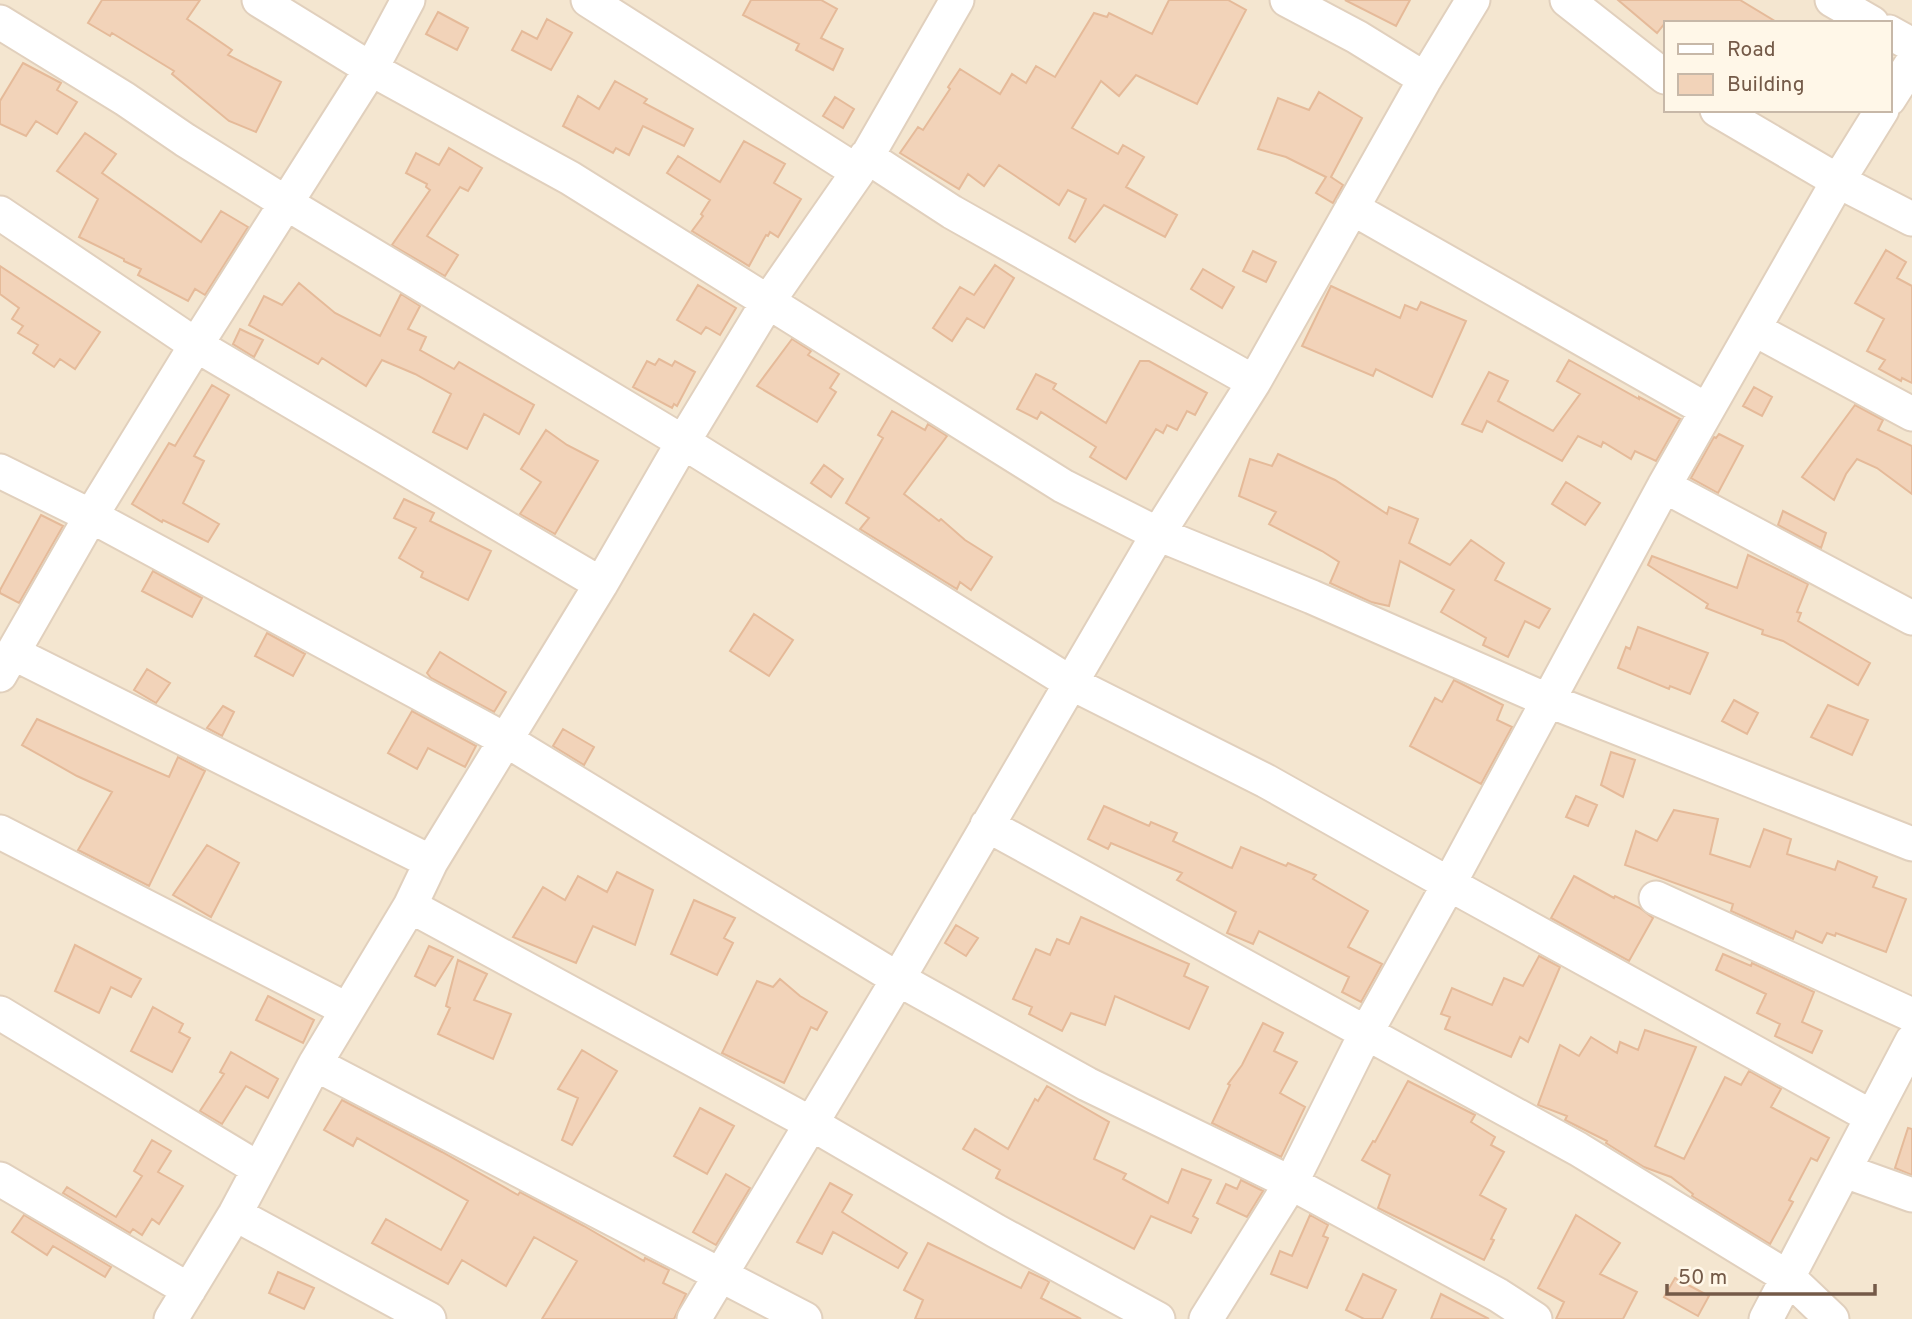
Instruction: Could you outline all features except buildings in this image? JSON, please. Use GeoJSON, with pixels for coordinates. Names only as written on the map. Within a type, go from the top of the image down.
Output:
{"type":"FeatureCollection","features":[{"type":"Feature","properties":{"kind":"street"},"geometry":{"type":"LineString","coordinates":[[259,0],[371,69],[570,178],[1063,486],[1158,534],[1312,597],[1547,700],[1912,844]]}},
{"type":"Feature","properties":{"kind":"street"},"geometry":{"type":"LineString","coordinates":[[408,0],[371,69],[195,345],[91,516],[7,664],[431,862]]}},
{"type":"Feature","properties":{"kind":"street"},"geometry":{"type":"LineString","coordinates":[[588,0],[862,164],[1254,383]]}},
{"type":"Feature","properties":{"kind":"street"},"geometry":{"type":"LineString","coordinates":[[1287,0],[1357,37],[1425,79]]}},
{"type":"Feature","properties":{"kind":"street"},"geometry":{"type":"LineString","coordinates":[[694,1319],[898,979],[1158,534],[1254,383],[1425,79],[1473,0]]}},
{"type":"Feature","properties":{"kind":"street"},"geometry":{"type":"LineString","coordinates":[[1567,0],[1664,76]]}},
{"type":"Feature","properties":{"kind":"street"},"geometry":{"type":"LineString","coordinates":[[1832,0],[1869,21]]}},
{"type":"Feature","properties":{"kind":"street"},"geometry":{"type":"LineString","coordinates":[[171,1319],[235,1214],[315,1064],[410,906],[431,862],[601,584],[682,442],[769,300],[862,164],[947,4]]}},
{"type":"Feature","properties":{"kind":"street"},"geometry":{"type":"LineString","coordinates":[[0,22],[286,203],[682,442],[1071,683],[1266,781],[1872,1117]]}},
{"type":"Feature","properties":{"kind":"street"},"geometry":{"type":"LineString","coordinates":[[1891,33],[1912,45]]}},
{"type":"Feature","properties":{"kind":"street"},"geometry":{"type":"LineString","coordinates":[[1891,96],[1912,63]]}},
{"type":"Feature","properties":{"kind":"street"},"geometry":{"type":"LineString","coordinates":[[1720,112],[1838,181],[1912,219]]}},
{"type":"Feature","properties":{"kind":"street"},"geometry":{"type":"LineString","coordinates":[[1206,1319],[1291,1183],[1367,1031],[1664,486],[1838,181],[1881,112]]}},
{"type":"Feature","properties":{"kind":"street"},"geometry":{"type":"LineString","coordinates":[[1352,208],[1707,410]]}},
{"type":"Feature","properties":{"kind":"street"},"geometry":{"type":"LineString","coordinates":[[0,213],[195,345],[601,584]]}},
{"type":"Feature","properties":{"kind":"street"},"geometry":{"type":"LineString","coordinates":[[1754,328],[1912,414]]}},
{"type":"Feature","properties":{"kind":"street"},"geometry":{"type":"LineString","coordinates":[[0,471],[91,516],[506,740],[898,979],[1087,1084],[1291,1183],[1497,1295],[1535,1319]]}},
{"type":"Feature","properties":{"kind":"street"},"geometry":{"type":"LineString","coordinates":[[1664,486],[1912,618]]}},
{"type":"Feature","properties":{"kind":"street"},"geometry":{"type":"LineString","coordinates":[[986,825],[1367,1031],[1578,1149],[1789,1278],[1832,1319]]}},
{"type":"Feature","properties":{"kind":"street"},"geometry":{"type":"LineString","coordinates":[[0,832],[346,1009]]}},
{"type":"Feature","properties":{"kind":"street"},"geometry":{"type":"LineString","coordinates":[[1656,898],[1912,1015]]}},
{"type":"Feature","properties":{"kind":"street"},"geometry":{"type":"LineString","coordinates":[[410,906],[812,1124],[996,1231],[1158,1319]]}},
{"type":"Feature","properties":{"kind":"street"},"geometry":{"type":"LineString","coordinates":[[0,1013],[259,1169]]}},
{"type":"Feature","properties":{"kind":"street"},"geometry":{"type":"LineString","coordinates":[[1766,1319],[1912,1041]]}},
{"type":"Feature","properties":{"kind":"street"},"geometry":{"type":"LineString","coordinates":[[315,1064],[805,1319]]}},
{"type":"Feature","properties":{"kind":"street"},"geometry":{"type":"LineString","coordinates":[[1845,1171],[1912,1195]]}},
{"type":"Feature","properties":{"kind":"street"},"geometry":{"type":"LineString","coordinates":[[0,1179],[189,1290]]}},
{"type":"Feature","properties":{"kind":"street"},"geometry":{"type":"LineString","coordinates":[[235,1214],[429,1319]]}},
{"type":"Feature","properties":{"kind":"shaded area"},"geometry":{"type":"Polygon","coordinates":[[[0,0],[1912,0],[1912,1319],[0,1319],[0,0]]]}}]}
